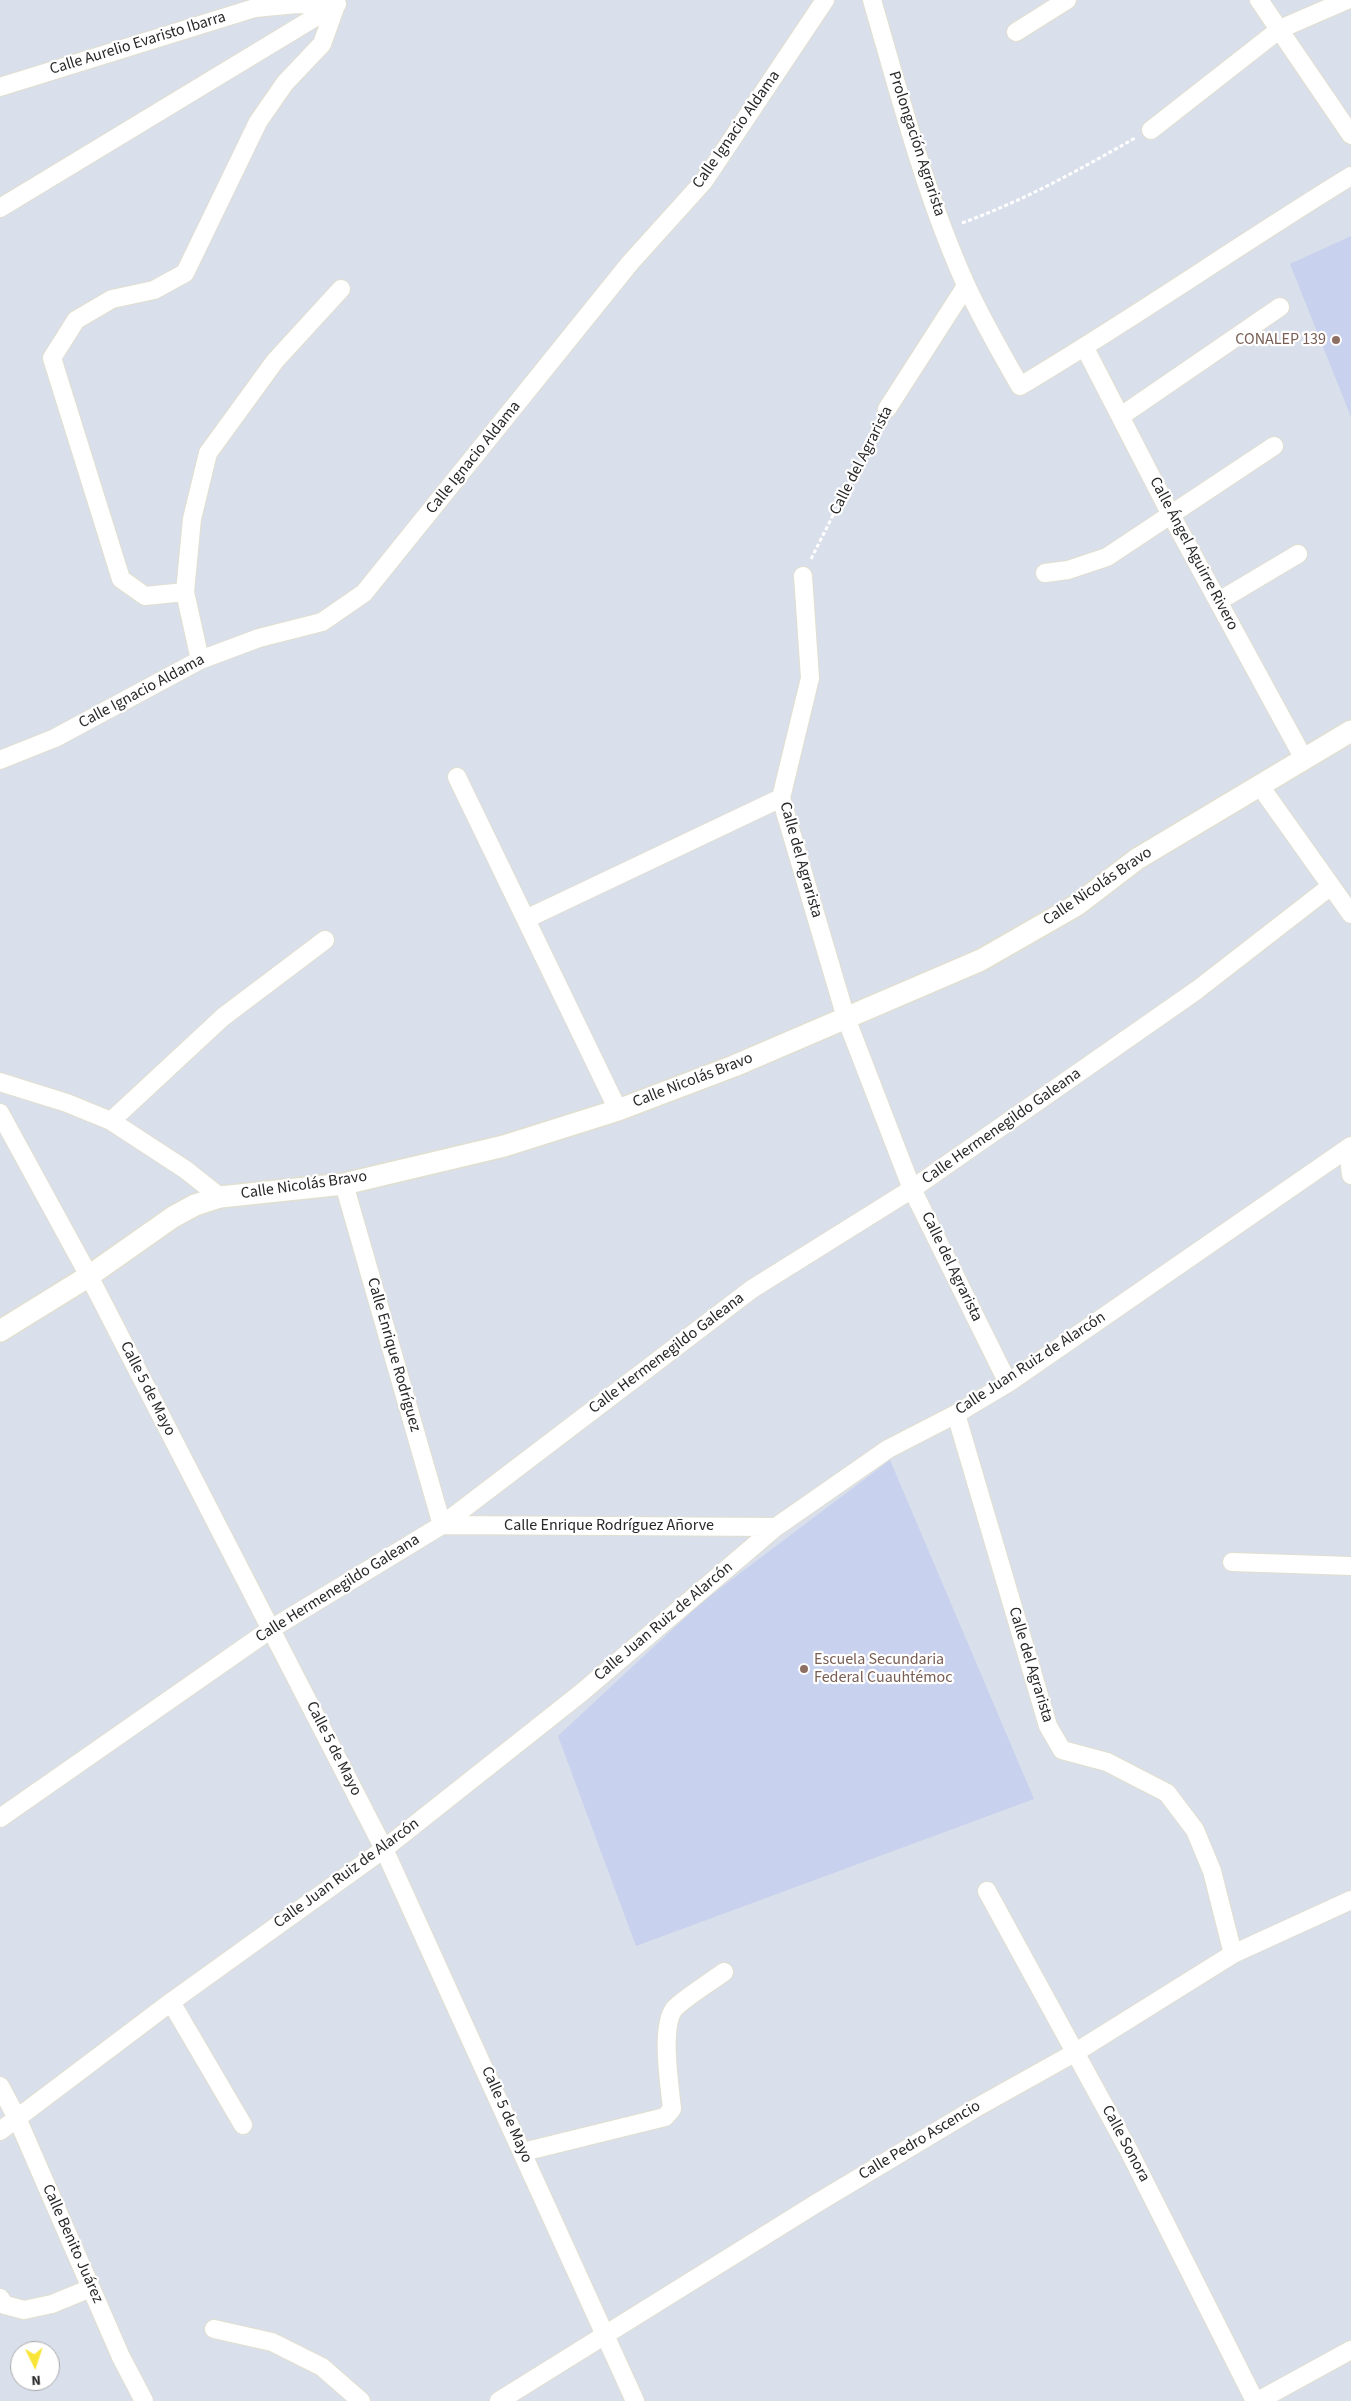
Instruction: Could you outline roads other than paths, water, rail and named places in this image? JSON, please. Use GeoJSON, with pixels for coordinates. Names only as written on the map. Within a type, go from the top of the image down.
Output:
{"type":"FeatureCollection","features":[{"type":"Feature","properties":{"kind":"street","name":"Calle Ignacio Aldama"},"geometry":{"type":"LineString","coordinates":[[0,760],[55,738],[126,698],[200,660],[259,638],[322,622],[364,593],[630,263],[704,181],[826,0]]}},
{"type":"Feature","properties":{"kind":"street","name":"Prolongación Agrarista"},"geometry":{"type":"LineString","coordinates":[[872,0],[914,146],[944,230],[966,286],[1020,386],[1085,348]]}},
{"type":"Feature","properties":{"kind":"street"},"geometry":{"type":"LineString","coordinates":[[1016,32],[1067,0]]}},
{"type":"Feature","properties":{"kind":"street"},"geometry":{"type":"LineString","coordinates":[[1259,0],[1351,135]]}},
{"type":"Feature","properties":{"kind":"street"},"geometry":{"type":"LineString","coordinates":[[1151,130],[1280,29],[1347,0]]}},
{"type":"Feature","properties":{"kind":"street"},"geometry":{"type":"LineString","coordinates":[[185,592],[146,596],[121,578],[52,358],[76,320],[112,299],[154,290],[185,273],[258,122],[285,83],[322,44],[340,3]]}},
{"type":"Feature","properties":{"kind":"street"},"geometry":{"type":"LineString","coordinates":[[0,208],[340,3]]}},
{"type":"Feature","properties":{"kind":"street","name":"Calle Aurelio Evaristo Ibarra"},"geometry":{"type":"LineString","coordinates":[[0,87],[255,8],[297,4],[340,3]]}},
{"type":"Feature","properties":{"kind":"street"},"geometry":{"type":"LineString","coordinates":[[1085,348],[1262,230],[1351,176]]}},
{"type":"Feature","properties":{"kind":"street","name":"Calle del Agrarista"},"geometry":{"type":"LineString","coordinates":[[887,409],[966,286]]}},
{"type":"Feature","properties":{"kind":"street"},"geometry":{"type":"LineString","coordinates":[[200,660],[185,592],[192,519],[208,453],[275,360],[341,289]]}},
{"type":"Feature","properties":{"kind":"street"},"geometry":{"type":"LineString","coordinates":[[1121,416],[1280,306]]}},
{"type":"Feature","properties":{"kind":"street","name":"Calle Ángel Aguirre Rivero"},"geometry":{"type":"LineString","coordinates":[[1085,348],[1218,602],[1304,760]]}},
{"type":"Feature","properties":{"kind":"street"},"geometry":{"type":"LineString","coordinates":[[1045,573],[1068,570],[1107,558],[1274,446]]}},
{"type":"Feature","properties":{"kind":"street"},"geometry":{"type":"LineString","coordinates":[[1218,602],[1298,554]]}},
{"type":"Feature","properties":{"kind":"street","name":"Calle del Agrarista"},"geometry":{"type":"LineString","coordinates":[[803,576],[810,678],[781,798],[846,1018],[912,1189],[1008,1383]]}},
{"type":"Feature","properties":{"kind":"street","name":"Calle Nicolás Bravo"},"geometry":{"type":"LineString","coordinates":[[0,1331],[89,1276],[173,1217],[195,1205],[220,1197],[344,1184],[504,1146],[618,1110],[734,1066],[981,960],[1077,905],[1137,859],[1351,731]]}},
{"type":"Feature","properties":{"kind":"street"},"geometry":{"type":"LineString","coordinates":[[457,777],[618,1110]]}},
{"type":"Feature","properties":{"kind":"street"},"geometry":{"type":"LineString","coordinates":[[1260,786],[1351,914]]}},
{"type":"Feature","properties":{"kind":"street"},"geometry":{"type":"LineString","coordinates":[[526,919],[781,798]]}},
{"type":"Feature","properties":{"kind":"street","name":"Calle Hermenegildo Galeana"},"geometry":{"type":"LineString","coordinates":[[0,1818],[271,1629],[442,1525],[752,1288],[912,1189],[1197,990],[1331,886]]}},
{"type":"Feature","properties":{"kind":"street"},"geometry":{"type":"LineString","coordinates":[[111,1122],[223,1017],[325,940]]}},
{"type":"Feature","properties":{"kind":"street"},"geometry":{"type":"LineString","coordinates":[[0,1082],[67,1103],[111,1122],[186,1170],[220,1197]]}},
{"type":"Feature","properties":{"kind":"street","name":"Calle 5 de Mayo"},"geometry":{"type":"LineString","coordinates":[[0,1113],[89,1276],[384,1849],[524,2152],[603,2336],[635,2401]]}},
{"type":"Feature","properties":{"kind":"street"},"geometry":{"type":"LineString","coordinates":[[1350,1147],[1351,1174]]}},
{"type":"Feature","properties":{"kind":"street","name":"Calle Juan Ruiz de Alarcón"},"geometry":{"type":"LineString","coordinates":[[0,2131],[171,2002],[384,1849],[581,1693],[776,1528],[888,1449],[956,1414],[1008,1383],[1350,1147]]}},
{"type":"Feature","properties":{"kind":"street","name":"Calle Enrique Rodríguez"},"geometry":{"type":"LineString","coordinates":[[344,1184],[442,1525]]}},
{"type":"Feature","properties":{"kind":"street","name":"Calle del Agrarista"},"geometry":{"type":"LineString","coordinates":[[956,1414],[1048,1726],[1062,1750],[1107,1762],[1167,1793],[1195,1830],[1212,1871],[1233,1954]]}},
{"type":"Feature","properties":{"kind":"street","name":"Calle Enrique Rodríguez Añorve"},"geometry":{"type":"LineString","coordinates":[[442,1525],[776,1528]]}},
{"type":"Feature","properties":{"kind":"street"},"geometry":{"type":"LineString","coordinates":[[1232,1562],[1351,1566]]}},
{"type":"Feature","properties":{"kind":"street","name":"Calle Sonora"},"geometry":{"type":"LineString","coordinates":[[987,1891],[1129,2151],[1256,2401]]}},
{"type":"Feature","properties":{"kind":"street","name":"Calle Pedro Ascencio"},"geometry":{"type":"LineString","coordinates":[[499,2401],[974,2109],[1076,2052],[1233,1954],[1351,1900]]}},
{"type":"Feature","properties":{"kind":"street"},"geometry":{"type":"LineString","coordinates":[[524,2152],[665,2117],[672,2109],[667,2062],[669,2026],[674,2010],[724,1972]]}},
{"type":"Feature","properties":{"kind":"street"},"geometry":{"type":"LineString","coordinates":[[171,2002],[243,2125]]}},
{"type":"Feature","properties":{"kind":"street","name":"Calle Benito Juárez"},"geometry":{"type":"LineString","coordinates":[[0,2086],[17,2118],[121,2357],[144,2401]]}},
{"type":"Feature","properties":{"kind":"street"},"geometry":{"type":"LineString","coordinates":[[0,2298],[5,2305],[24,2310],[52,2304],[91,2288]]}},
{"type":"Feature","properties":{"kind":"street"},"geometry":{"type":"LineString","coordinates":[[214,2329],[272,2342],[322,2367],[361,2401]]}},
{"type":"Feature","properties":{"kind":"street"},"geometry":{"type":"LineString","coordinates":[[1256,2401],[1351,2350]]}},
{"type":"Feature","properties":{"kind":"place","name":"CONALEP 139"},"geometry":{"type":"Point","coordinates":[1336,340]}},
{"type":"Feature","properties":{"kind":"place","name":"Escuela Secundaria Federal Cuauhtémoc"},"geometry":{"type":"Point","coordinates":[804,1669]}}]}
